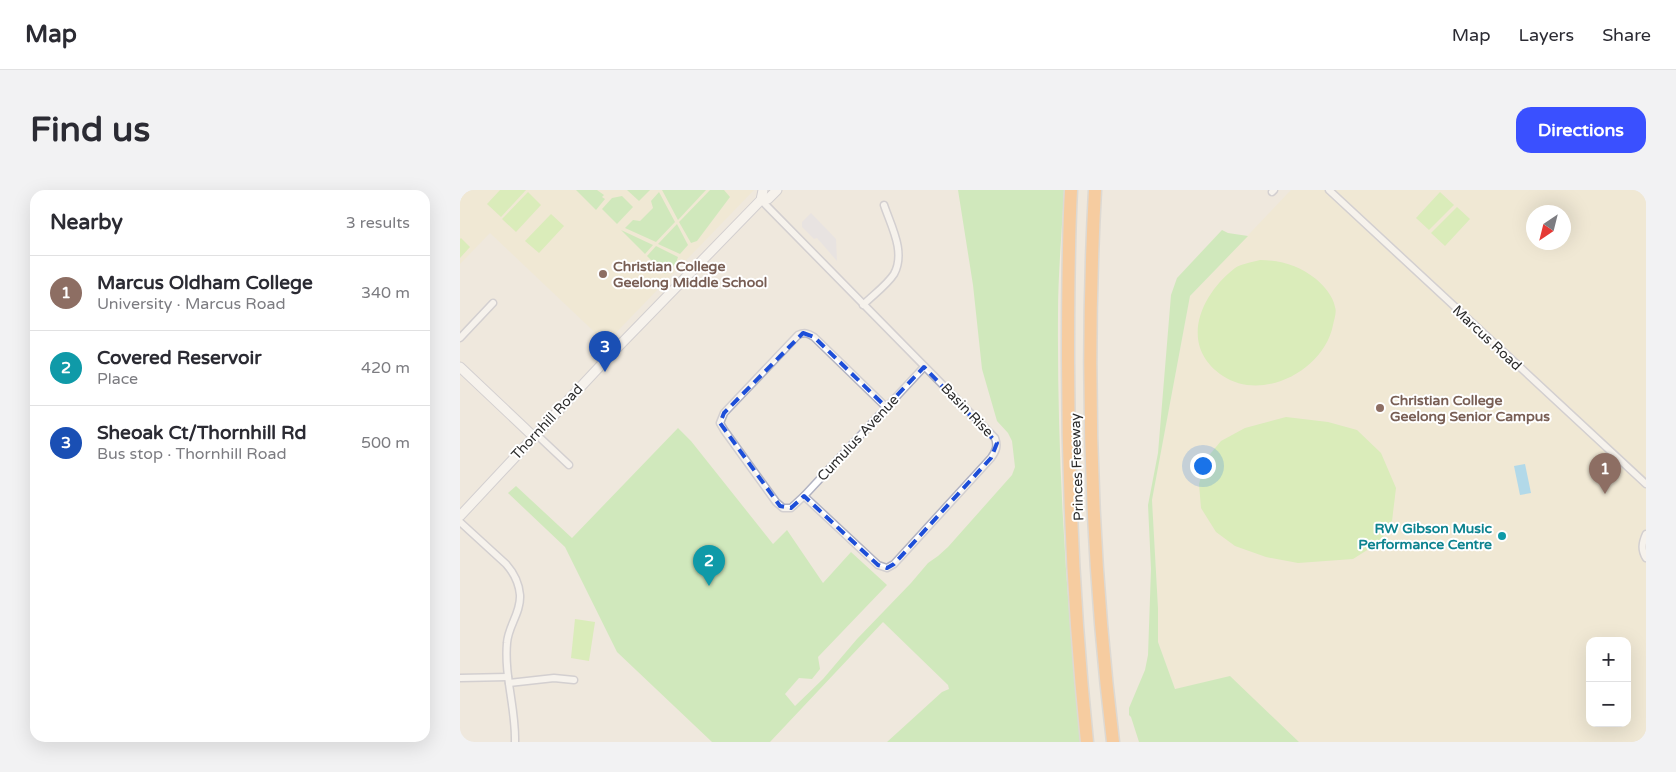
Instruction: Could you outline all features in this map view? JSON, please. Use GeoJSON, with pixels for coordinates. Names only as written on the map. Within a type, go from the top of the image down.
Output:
{"type":"FeatureCollection","features":[{"type":"Feature","properties":{"kind":"highway","name":"Princes Freeway"},"geometry":{"type":"LineString","coordinates":[[1071,190],[1068,307],[1070,483],[1081,680],[1087,742]]}},
{"type":"Feature","properties":{"kind":"highway","name":"Princes Freeway"},"geometry":{"type":"LineString","coordinates":[[1095,190],[1090,325],[1094,520],[1106,681],[1113,742]]}},
{"type":"Feature","properties":{"kind":"street","name":"Thornhill Road"},"geometry":{"type":"LineString","coordinates":[[460,516],[617,348],[760,200],[763,190]]}},
{"type":"Feature","properties":{"kind":"street","name":"Thornhill Road"},"geometry":{"type":"LineString","coordinates":[[760,200],[768,199],[777,190]]}},
{"type":"Feature","properties":{"kind":"street","name":"Marcus Road"},"geometry":{"type":"LineString","coordinates":[[1329,190],[1646,484]]}},
{"type":"Feature","properties":{"kind":"street","name":"Basin Rise"},"geometry":{"type":"LineString","coordinates":[[760,200],[995,438],[997,448],[991,458],[894,564],[888,568],[878,565],[804,496]]}},
{"type":"Feature","properties":{"kind":"street"},"geometry":{"type":"LineString","coordinates":[[863,305],[893,275],[898,258],[897,243],[884,205]]}},
{"type":"Feature","properties":{"kind":"street"},"geometry":{"type":"LineString","coordinates":[[460,338],[493,303]]}},
{"type":"Feature","properties":{"kind":"street","name":"Cumulus Avenue"},"geometry":{"type":"LineString","coordinates":[[886,407],[814,337],[803,333],[798,335],[724,413],[720,423],[776,502],[783,508],[791,508],[924,367]]}},
{"type":"Feature","properties":{"kind":"street"},"geometry":{"type":"LineString","coordinates":[[460,367],[569,465]]}},
{"type":"Feature","properties":{"kind":"street"},"geometry":{"type":"LineString","coordinates":[[460,522],[512,571],[518,586],[519,606],[506,641],[515,742]]}},
{"type":"Feature","properties":{"kind":"street"},"geometry":{"type":"LineString","coordinates":[[1646,534],[1642,544],[1646,558]]}},
{"type":"Feature","properties":{"kind":"street"},"geometry":{"type":"LineString","coordinates":[[460,678],[508,680],[554,678],[574,680]]}},
{"type":"Feature","properties":{"kind":"highlighted area"},"geometry":{"type":"Polygon","coordinates":[[[803,333],[814,337],[886,407],[924,367],[997,443],[991,458],[894,564],[887,568],[878,565],[804,496],[791,508],[780,506],[720,423],[724,413],[803,333]]]}},
{"type":"Feature","properties":{"kind":"shaded area","name":"Christian College Geelong Middle School"},"geometry":{"type":"Polygon","coordinates":[[[460,190],[754,190],[606,343],[490,233],[460,264],[460,190]]]}},
{"type":"Feature","properties":{"kind":"shaded area","name":"Christian College Geelong Senior Campus"},"geometry":{"type":"Polygon","coordinates":[[[1291,190],[1646,190],[1646,742],[1299,742],[1230,677],[1175,689],[1158,642],[1152,500],[1190,296],[1291,190]]]}},
{"type":"Feature","properties":{"kind":"shaded area"},"geometry":{"type":"Polygon","coordinates":[[[811,213],[836,239],[837,261],[817,238],[814,239],[802,227],[802,222],[811,213]]]}},
{"type":"Feature","properties":{"kind":"green space"},"geometry":{"type":"Polygon","coordinates":[[[500,190],[526,190],[501,217],[487,204],[500,190]]]}},
{"type":"Feature","properties":{"kind":"green space"},"geometry":{"type":"Polygon","coordinates":[[[576,190],[597,190],[604,195],[602,197],[605,199],[596,210],[576,190]]]}},
{"type":"Feature","properties":{"kind":"green space"},"geometry":{"type":"Polygon","coordinates":[[[627,190],[650,190],[639,201],[627,190]]]}},
{"type":"Feature","properties":{"kind":"green space"},"geometry":{"type":"Polygon","coordinates":[[[662,190],[706,190],[678,220],[662,190]]]}},
{"type":"Feature","properties":{"kind":"green space"},"geometry":{"type":"Polygon","coordinates":[[[710,190],[724,190],[730,197],[697,241],[691,243],[679,222],[710,190]]]}},
{"type":"Feature","properties":{"kind":"green space"},"geometry":{"type":"Polygon","coordinates":[[[958,190],[1064,190],[1058,299],[1059,422],[1067,582],[1081,742],[887,742],[942,692],[949,689],[948,685],[883,622],[770,742],[712,742],[617,652],[565,547],[508,493],[516,486],[572,538],[678,428],[691,441],[773,544],[787,530],[823,583],[851,552],[887,585],[818,657],[820,669],[812,679],[799,678],[785,694],[795,706],[823,679],[857,639],[928,563],[948,547],[1012,475],[1015,467],[1012,441],[1008,433],[997,421],[982,369],[973,285],[958,190]]]}},
{"type":"Feature","properties":{"kind":"green space"},"geometry":{"type":"Polygon","coordinates":[[[528,192],[541,205],[516,232],[502,219],[528,192]]]}},
{"type":"Feature","properties":{"kind":"green space"},"geometry":{"type":"Polygon","coordinates":[[[659,192],[675,222],[656,242],[625,228],[633,220],[640,221],[653,208],[651,201],[659,192]]]}},
{"type":"Feature","properties":{"kind":"green space"},"geometry":{"type":"Polygon","coordinates":[[[1440,192],[1454,205],[1429,230],[1416,218],[1440,192]]]}},
{"type":"Feature","properties":{"kind":"green space"},"geometry":{"type":"Polygon","coordinates":[[[622,196],[633,207],[617,224],[602,209],[612,198],[622,196]]]}},
{"type":"Feature","properties":{"kind":"green space"},"geometry":{"type":"Polygon","coordinates":[[[1457,207],[1470,219],[1445,246],[1431,233],[1457,207]]]}},
{"type":"Feature","properties":{"kind":"green space"},"geometry":{"type":"Polygon","coordinates":[[[551,214],[564,226],[539,253],[525,241],[551,214]]]}},
{"type":"Feature","properties":{"kind":"green space"},"geometry":{"type":"Polygon","coordinates":[[[677,224],[688,245],[680,254],[658,244],[677,224]]]}},
{"type":"Feature","properties":{"kind":"green space"},"geometry":{"type":"Polygon","coordinates":[[[621,230],[653,245],[645,254],[621,230]]]}},
{"type":"Feature","properties":{"kind":"green space"},"geometry":{"type":"Polygon","coordinates":[[[1222,230],[1228,233],[1248,236],[1190,296],[1152,500],[1158,642],[1175,689],[1230,676],[1299,742],[1139,742],[1129,715],[1129,708],[1145,670],[1148,655],[1151,569],[1148,505],[1158,453],[1171,295],[1177,278],[1222,230]]]}},
{"type":"Feature","properties":{"kind":"green space"},"geometry":{"type":"Polygon","coordinates":[[[460,239],[470,247],[460,258],[460,239]]]}},
{"type":"Feature","properties":{"kind":"green space"},"geometry":{"type":"Polygon","coordinates":[[[656,246],[678,257],[676,263],[665,274],[647,256],[656,246]]]}},
{"type":"Feature","properties":{"kind":"green space"},"geometry":{"type":"Polygon","coordinates":[[[1260,260],[1290,265],[1310,274],[1328,292],[1336,311],[1327,341],[1318,356],[1305,368],[1289,378],[1273,383],[1255,385],[1239,383],[1223,376],[1209,364],[1201,350],[1198,336],[1199,321],[1204,306],[1212,292],[1235,268],[1260,260]]]}},
{"type":"Feature","properties":{"kind":"green space"},"geometry":{"type":"Polygon","coordinates":[[[1286,417],[1328,422],[1357,430],[1381,453],[1396,488],[1392,521],[1380,542],[1353,559],[1298,563],[1266,557],[1235,546],[1216,532],[1201,508],[1199,484],[1206,459],[1221,441],[1245,428],[1286,417]]]}},
{"type":"Feature","properties":{"kind":"green space"},"geometry":{"type":"Polygon","coordinates":[[[575,619],[595,622],[589,661],[571,658],[575,619]]]}},
{"type":"Feature","properties":{"kind":"water"},"geometry":{"type":"Polygon","coordinates":[[[1525,464],[1531,493],[1520,495],[1514,466],[1525,464]]]}},
{"type":"Feature","properties":{"kind":"place","name":"Christian College Geelong Middle School"},"geometry":{"type":"Point","coordinates":[603,274]}},
{"type":"Feature","properties":{"kind":"place","name":"Sheoak Ct/Thornhill Rd"},"geometry":{"type":"Point","coordinates":[605,372]}},
{"type":"Feature","properties":{"kind":"place","name":"Christian College Geelong Senior Campus"},"geometry":{"type":"Point","coordinates":[1380,408]}},
{"type":"Feature","properties":{"kind":"place","name":"Marcus Oldham College"},"geometry":{"type":"Point","coordinates":[1605,494]}},
{"type":"Feature","properties":{"kind":"place","name":"RW Gibson Music Performance Centre"},"geometry":{"type":"Point","coordinates":[1502,536]}},
{"type":"Feature","properties":{"kind":"place","name":"Covered Reservoir"},"geometry":{"type":"Point","coordinates":[709,586]}}]}
